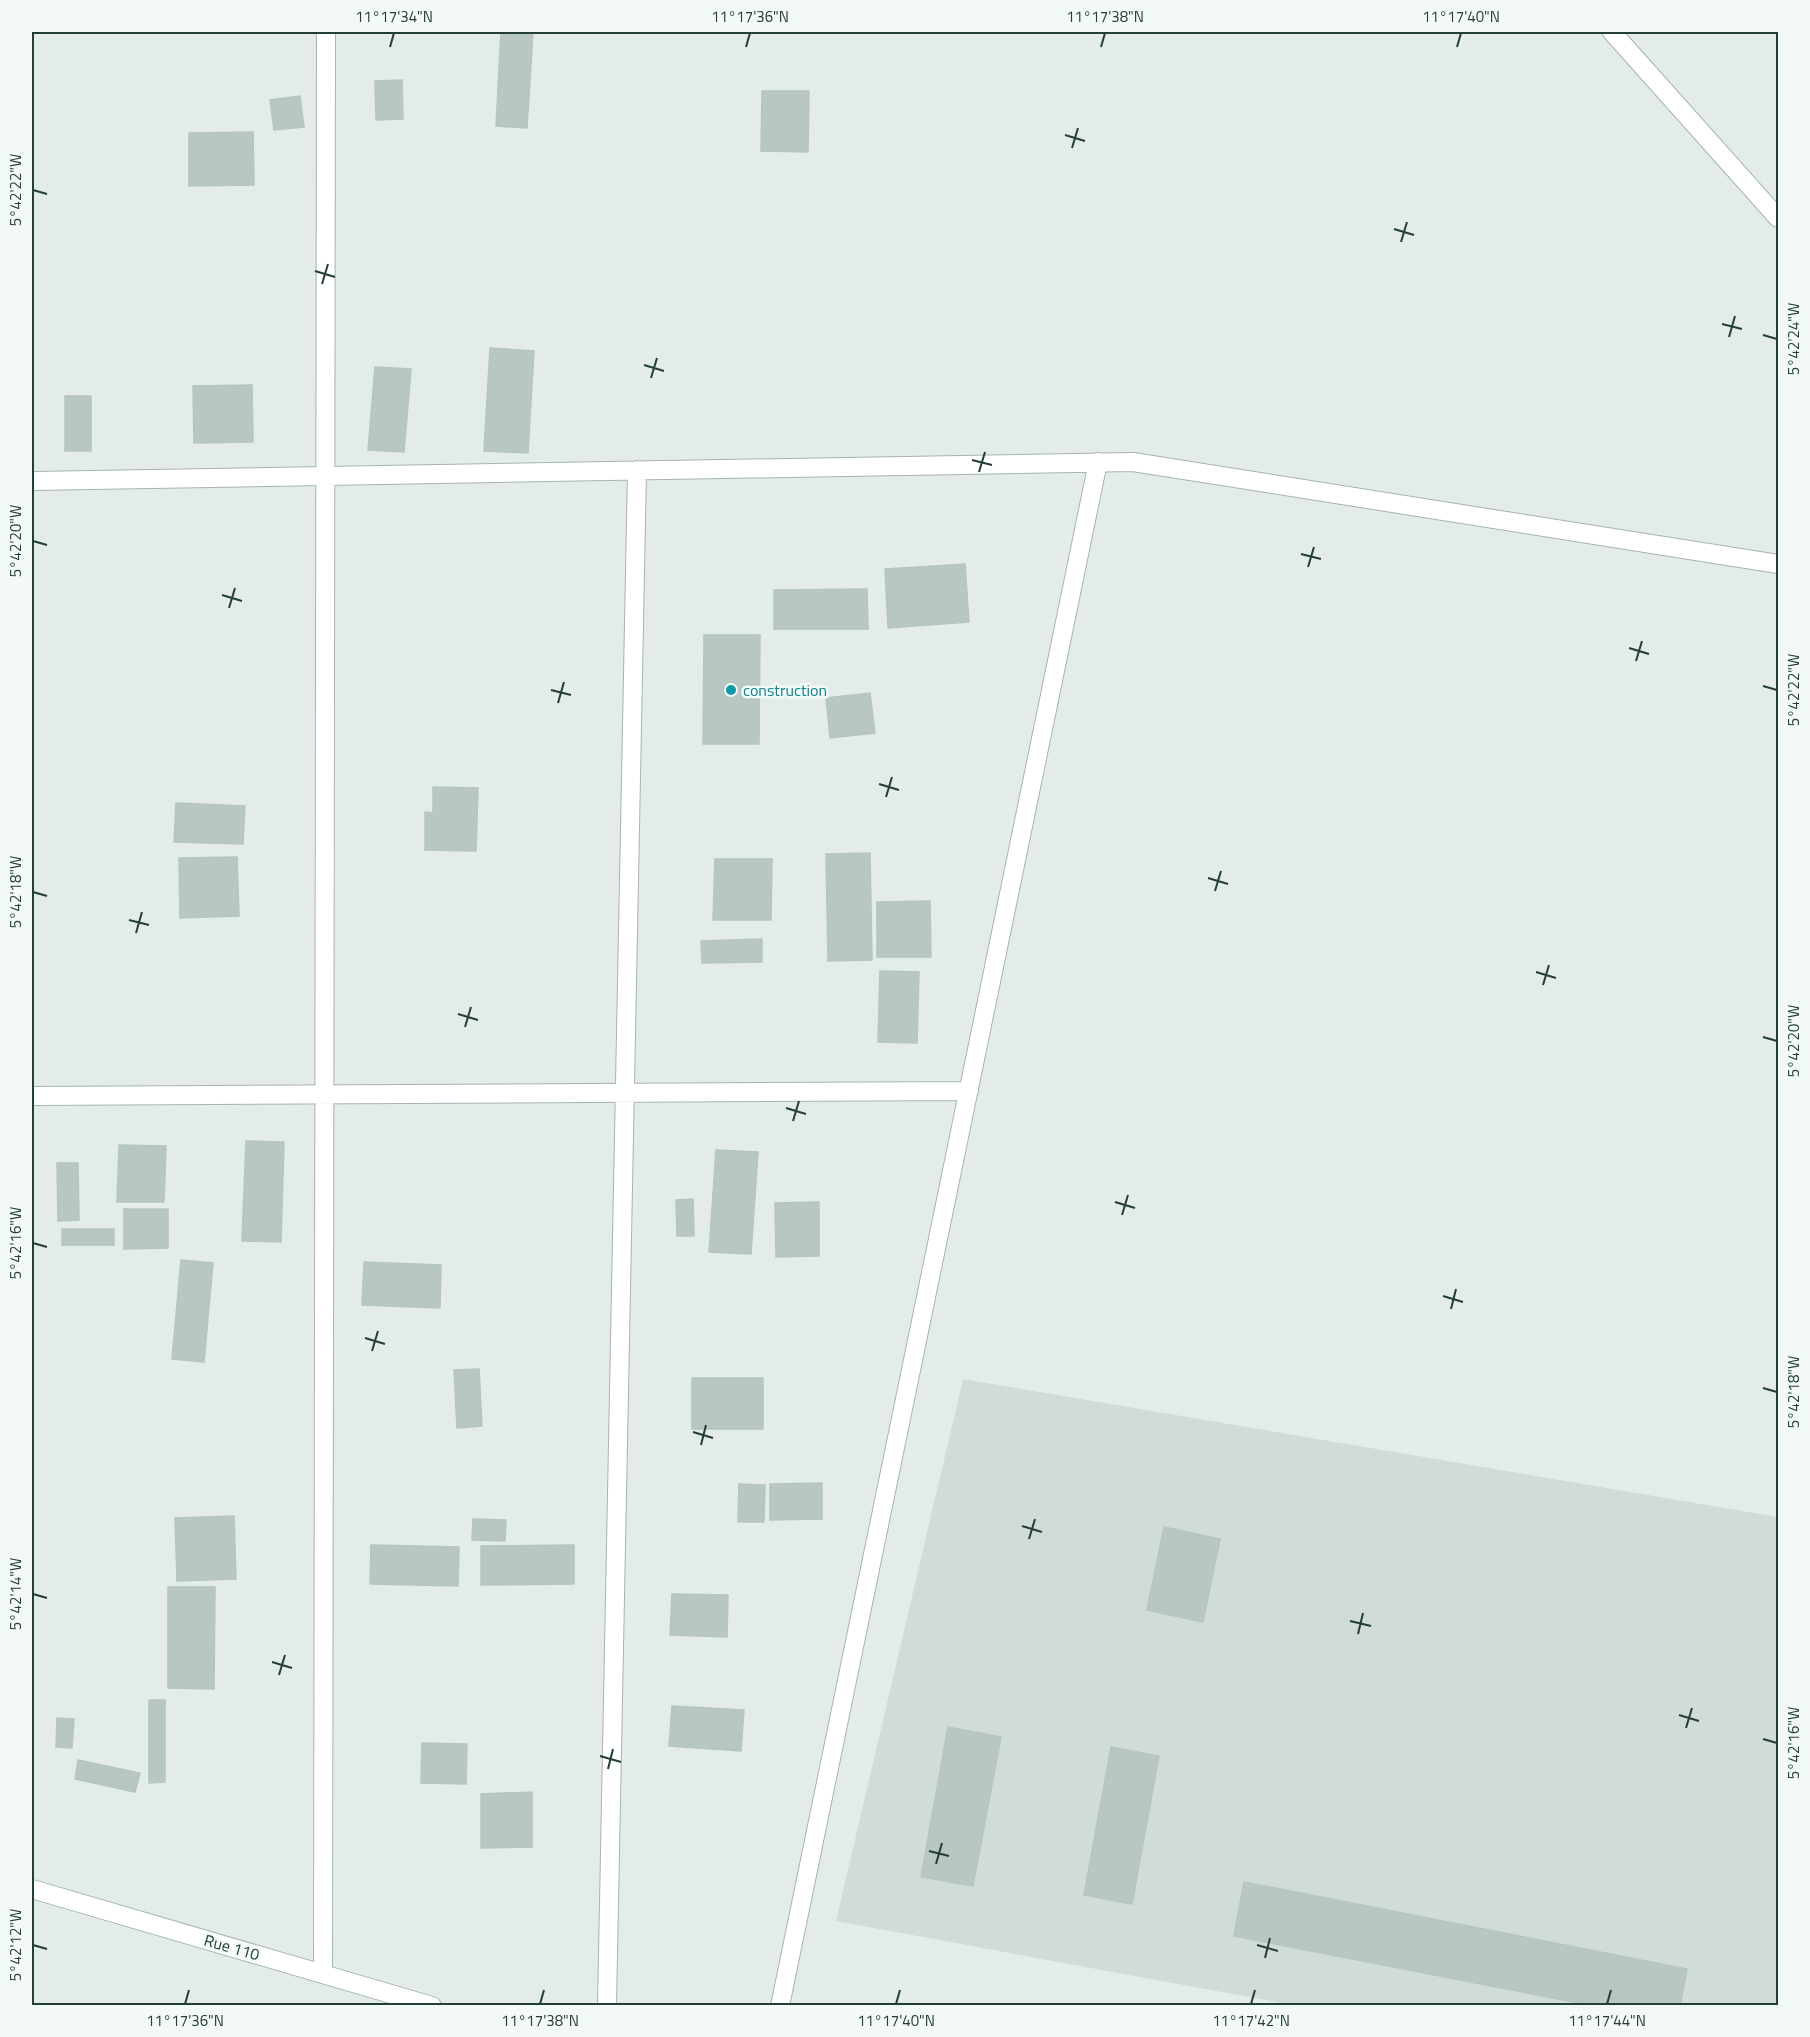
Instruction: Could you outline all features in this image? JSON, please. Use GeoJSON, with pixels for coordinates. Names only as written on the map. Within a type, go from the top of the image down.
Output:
{"type":"FeatureCollection","features":[{"type":"Feature","properties":{"kind":"street"},"geometry":{"type":"LineString","coordinates":[[322,1974],[326,32]]}},
{"type":"Feature","properties":{"kind":"street"},"geometry":{"type":"LineString","coordinates":[[1612,32],[1779,218]]}},
{"type":"Feature","properties":{"kind":"street"},"geometry":{"type":"LineString","coordinates":[[780,2006],[1098,462]]}},
{"type":"Feature","properties":{"kind":"street"},"geometry":{"type":"LineString","coordinates":[[32,481],[1133,462],[1779,564]]}},
{"type":"Feature","properties":{"kind":"street"},"geometry":{"type":"LineString","coordinates":[[607,2006],[637,470]]}},
{"type":"Feature","properties":{"kind":"street"},"geometry":{"type":"LineString","coordinates":[[32,1096],[969,1091]]}},
{"type":"Feature","properties":{"kind":"street","name":"Rue 110"},"geometry":{"type":"LineString","coordinates":[[32,1889],[432,2006]]}},
{"type":"Feature","properties":{"kind":"shaded area"},"geometry":{"type":"Polygon","coordinates":[[[963,1379],[1778,1517],[1778,2005],[1292,2005],[836,1921],[963,1379]]]}},
{"type":"Feature","properties":{"kind":"building"},"geometry":{"type":"Polygon","coordinates":[[[501,32],[533,33],[527,128],[496,126],[501,32]]]}},
{"type":"Feature","properties":{"kind":"building"},"geometry":{"type":"Polygon","coordinates":[[[402,80],[403,119],[376,120],[375,81],[402,80]]]}},
{"type":"Feature","properties":{"kind":"building"},"geometry":{"type":"Polygon","coordinates":[[[762,91],[809,91],[808,152],[761,151],[762,91]]]}},
{"type":"Feature","properties":{"kind":"building"},"geometry":{"type":"Polygon","coordinates":[[[300,96],[304,127],[274,130],[270,100],[300,96]]]}},
{"type":"Feature","properties":{"kind":"building"},"geometry":{"type":"Polygon","coordinates":[[[253,132],[254,185],[189,186],[189,133],[253,132]]]}},
{"type":"Feature","properties":{"kind":"building"},"geometry":{"type":"Polygon","coordinates":[[[490,348],[534,351],[528,453],[484,451],[490,348]]]}},
{"type":"Feature","properties":{"kind":"building"},"geometry":{"type":"Polygon","coordinates":[[[375,367],[411,369],[404,452],[368,450],[375,367]]]}},
{"type":"Feature","properties":{"kind":"building"},"geometry":{"type":"Polygon","coordinates":[[[252,385],[253,442],[194,443],[193,386],[252,385]]]}},
{"type":"Feature","properties":{"kind":"building"},"geometry":{"type":"Polygon","coordinates":[[[65,396],[91,396],[91,451],[65,451],[65,396]]]}},
{"type":"Feature","properties":{"kind":"building"},"geometry":{"type":"Polygon","coordinates":[[[965,564],[969,622],[888,628],[885,569],[965,564]]]}},
{"type":"Feature","properties":{"kind":"building"},"geometry":{"type":"Polygon","coordinates":[[[867,589],[868,629],[774,629],[774,590],[867,589]]]}},
{"type":"Feature","properties":{"kind":"building","name":"construction"},"geometry":{"type":"Polygon","coordinates":[[[704,635],[760,635],[759,744],[703,744],[704,635]]]}},
{"type":"Feature","properties":{"kind":"building","name":"construction"},"geometry":{"type":"Polygon","coordinates":[[[870,693],[875,733],[830,738],[826,698],[870,693]]]}},
{"type":"Feature","properties":{"kind":"building"},"geometry":{"type":"Polygon","coordinates":[[[433,787],[478,788],[476,851],[425,850],[425,812],[433,813],[433,787]]]}},
{"type":"Feature","properties":{"kind":"building"},"geometry":{"type":"Polygon","coordinates":[[[176,803],[245,806],[243,844],[174,842],[176,803]]]}},
{"type":"Feature","properties":{"kind":"building"},"geometry":{"type":"Polygon","coordinates":[[[870,853],[872,960],[828,961],[826,854],[870,853]]]}},
{"type":"Feature","properties":{"kind":"building"},"geometry":{"type":"Polygon","coordinates":[[[237,857],[239,916],[180,918],[179,858],[237,857]]]}},
{"type":"Feature","properties":{"kind":"building"},"geometry":{"type":"Polygon","coordinates":[[[715,859],[772,859],[771,920],[713,920],[715,859]]]}},
{"type":"Feature","properties":{"kind":"building"},"geometry":{"type":"Polygon","coordinates":[[[930,901],[931,957],[877,957],[877,902],[930,901]]]}},
{"type":"Feature","properties":{"kind":"building"},"geometry":{"type":"Polygon","coordinates":[[[762,939],[762,962],[702,963],[701,941],[762,939]]]}},
{"type":"Feature","properties":{"kind":"building"},"geometry":{"type":"Polygon","coordinates":[[[880,971],[919,972],[917,1043],[878,1042],[880,971]]]}},
{"type":"Feature","properties":{"kind":"building"},"geometry":{"type":"Polygon","coordinates":[[[246,1141],[284,1142],[281,1242],[242,1241],[246,1141]]]}},
{"type":"Feature","properties":{"kind":"building"},"geometry":{"type":"Polygon","coordinates":[[[119,1145],[166,1146],[164,1202],[117,1202],[119,1145]]]}},
{"type":"Feature","properties":{"kind":"building"},"geometry":{"type":"Polygon","coordinates":[[[716,1150],[758,1152],[751,1254],[709,1252],[716,1150]]]}},
{"type":"Feature","properties":{"kind":"building"},"geometry":{"type":"Polygon","coordinates":[[[57,1163],[78,1163],[79,1220],[58,1221],[57,1163]]]}},
{"type":"Feature","properties":{"kind":"building"},"geometry":{"type":"Polygon","coordinates":[[[693,1199],[694,1236],[677,1236],[676,1200],[693,1199]]]}},
{"type":"Feature","properties":{"kind":"building"},"geometry":{"type":"Polygon","coordinates":[[[819,1202],[819,1256],[776,1257],[775,1203],[819,1202]]]}},
{"type":"Feature","properties":{"kind":"building"},"geometry":{"type":"Polygon","coordinates":[[[124,1209],[168,1209],[168,1248],[124,1249],[124,1209]]]}},
{"type":"Feature","properties":{"kind":"building"},"geometry":{"type":"Polygon","coordinates":[[[62,1229],[114,1229],[114,1245],[62,1245],[62,1229]]]}},
{"type":"Feature","properties":{"kind":"building"},"geometry":{"type":"Polygon","coordinates":[[[181,1260],[213,1263],[204,1362],[172,1359],[181,1260]]]}},
{"type":"Feature","properties":{"kind":"building"},"geometry":{"type":"Polygon","coordinates":[[[364,1262],[441,1265],[440,1308],[362,1305],[364,1262]]]}},
{"type":"Feature","properties":{"kind":"building"},"geometry":{"type":"Polygon","coordinates":[[[479,1369],[482,1426],[457,1428],[454,1370],[479,1369]]]}},
{"type":"Feature","properties":{"kind":"building"},"geometry":{"type":"Polygon","coordinates":[[[692,1378],[763,1378],[763,1429],[692,1429],[692,1378]]]}},
{"type":"Feature","properties":{"kind":"building"},"geometry":{"type":"Polygon","coordinates":[[[822,1483],[822,1519],[770,1520],[770,1484],[822,1483]]]}},
{"type":"Feature","properties":{"kind":"building"},"geometry":{"type":"Polygon","coordinates":[[[739,1484],[765,1485],[764,1522],[738,1522],[739,1484]]]}},
{"type":"Feature","properties":{"kind":"building"},"geometry":{"type":"Polygon","coordinates":[[[234,1516],[236,1579],[177,1581],[175,1518],[234,1516]]]}},
{"type":"Feature","properties":{"kind":"building"},"geometry":{"type":"Polygon","coordinates":[[[473,1519],[506,1520],[505,1541],[472,1540],[473,1519]]]}},
{"type":"Feature","properties":{"kind":"building"},"geometry":{"type":"Polygon","coordinates":[[[1164,1527],[1220,1539],[1203,1622],[1147,1610],[1164,1527]]]}},
{"type":"Feature","properties":{"kind":"building"},"geometry":{"type":"Polygon","coordinates":[[[371,1545],[459,1547],[458,1586],[370,1584],[371,1545]]]}},
{"type":"Feature","properties":{"kind":"building"},"geometry":{"type":"Polygon","coordinates":[[[574,1545],[574,1584],[481,1585],[481,1546],[574,1545]]]}},
{"type":"Feature","properties":{"kind":"building"},"geometry":{"type":"Polygon","coordinates":[[[168,1587],[215,1587],[214,1689],[168,1688],[168,1587]]]}},
{"type":"Feature","properties":{"kind":"building"},"geometry":{"type":"Polygon","coordinates":[[[672,1594],[728,1595],[727,1637],[670,1635],[672,1594]]]}},
{"type":"Feature","properties":{"kind":"building"},"geometry":{"type":"Polygon","coordinates":[[[149,1700],[165,1700],[165,1782],[149,1783],[149,1700]]]}},
{"type":"Feature","properties":{"kind":"building"},"geometry":{"type":"Polygon","coordinates":[[[672,1706],[744,1710],[741,1751],[669,1746],[672,1706]]]}},
{"type":"Feature","properties":{"kind":"building"},"geometry":{"type":"Polygon","coordinates":[[[57,1718],[74,1719],[72,1748],[56,1747],[57,1718]]]}},
{"type":"Feature","properties":{"kind":"building"},"geometry":{"type":"Polygon","coordinates":[[[948,1727],[1001,1737],[973,1886],[921,1877],[948,1727]]]}},
{"type":"Feature","properties":{"kind":"building"},"geometry":{"type":"Polygon","coordinates":[[[422,1743],[467,1744],[466,1784],[421,1783],[422,1743]]]}},
{"type":"Feature","properties":{"kind":"building"},"geometry":{"type":"Polygon","coordinates":[[[1111,1747],[1159,1756],[1132,1904],[1084,1895],[1111,1747]]]}},
{"type":"Feature","properties":{"kind":"building"},"geometry":{"type":"Polygon","coordinates":[[[78,1760],[140,1773],[135,1792],[75,1779],[78,1760]]]}},
{"type":"Feature","properties":{"kind":"building"},"geometry":{"type":"Polygon","coordinates":[[[532,1792],[532,1847],[481,1848],[481,1794],[532,1792]]]}},
{"type":"Feature","properties":{"kind":"building"},"geometry":{"type":"Polygon","coordinates":[[[1244,1882],[1687,1969],[1680,2006],[1594,2006],[1234,1936],[1244,1882]]]}},
{"type":"Feature","properties":{"kind":"place","name":"construction"},"geometry":{"type":"Point","coordinates":[731,690]}}]}
